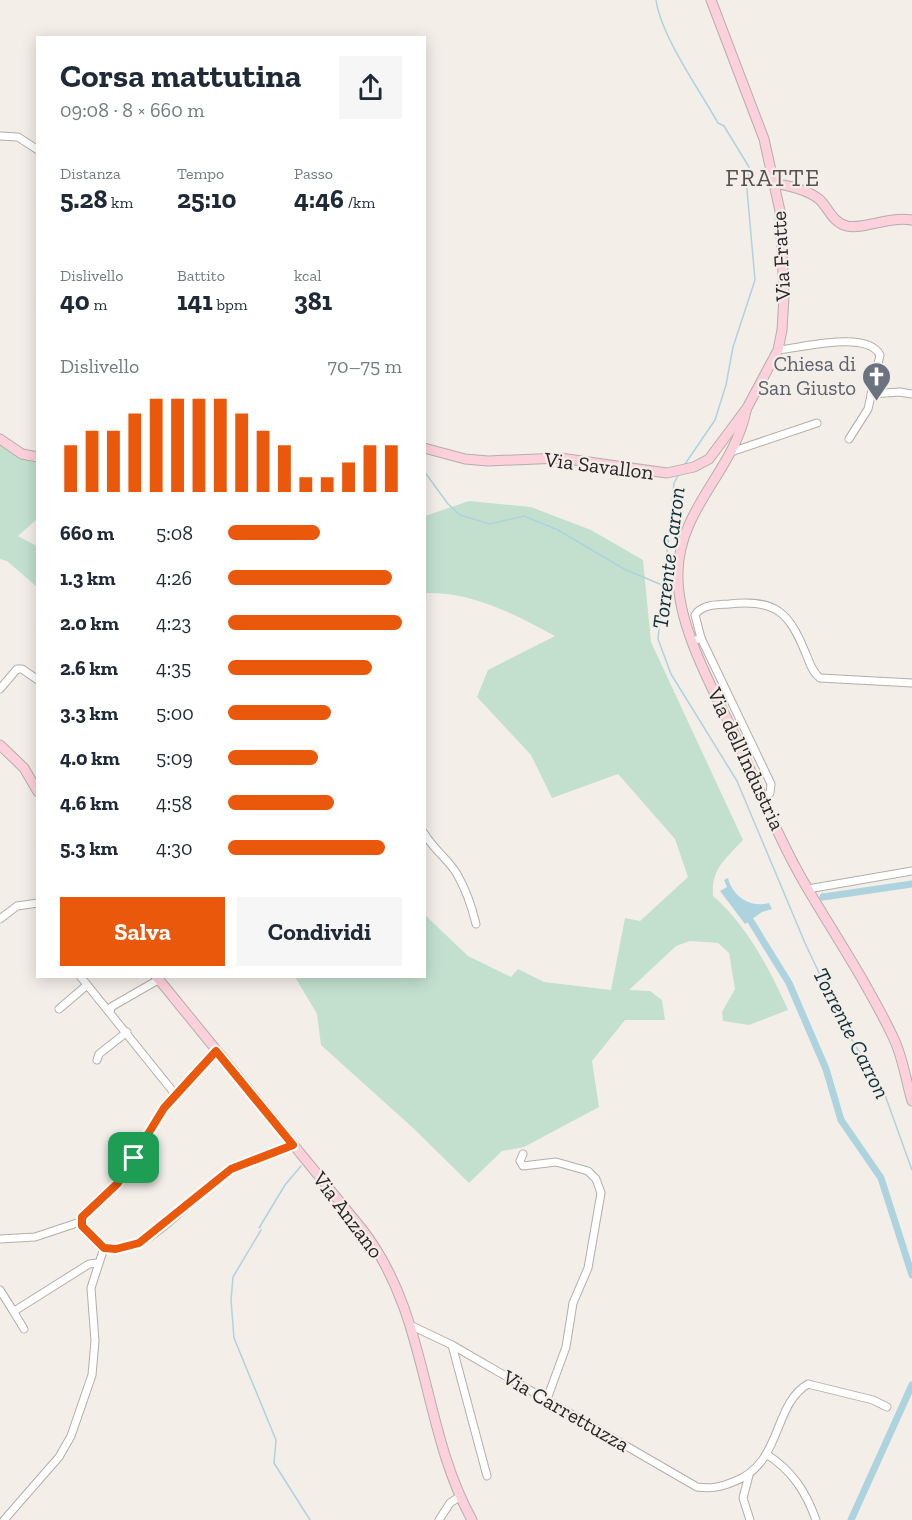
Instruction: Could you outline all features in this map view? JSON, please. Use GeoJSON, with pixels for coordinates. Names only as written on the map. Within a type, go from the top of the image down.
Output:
{"type":"FeatureCollection","features":[{"type":"Feature","properties":{"kind":"main road","name":"Via Fratte"},"geometry":{"type":"LineString","coordinates":[[711,0],[764,139],[776,184],[784,296],[778,350],[747,408]]}},
{"type":"Feature","properties":{"kind":"main road"},"geometry":{"type":"LineString","coordinates":[[776,184],[816,197],[834,219],[847,226],[857,227],[890,218],[912,220]]}},
{"type":"Feature","properties":{"kind":"main road","name":"Via dell'Industria"},"geometry":{"type":"LineString","coordinates":[[747,408],[743,426],[731,452],[687,525],[680,549],[678,585],[697,639],[708,681],[808,889],[861,976],[896,1041],[912,1101]]}},
{"type":"Feature","properties":{"kind":"main road","name":"Via Savallon"},"geometry":{"type":"LineString","coordinates":[[426,449],[465,459],[488,461],[560,458],[667,473],[702,464],[715,453],[747,408]]}},
{"type":"Feature","properties":{"kind":"main road"},"geometry":{"type":"LineString","coordinates":[[0,440],[22,453],[36,456]]}},
{"type":"Feature","properties":{"kind":"main road"},"geometry":{"type":"LineString","coordinates":[[0,745],[20,763],[36,789]]}},
{"type":"Feature","properties":{"kind":"main road","name":"Via Anzano"},"geometry":{"type":"LineString","coordinates":[[157,978],[369,1238],[394,1282],[412,1326],[447,1462],[459,1497],[472,1520]]}},
{"type":"Feature","properties":{"kind":"street"},"geometry":{"type":"LineString","coordinates":[[0,136],[18,137],[36,149]]}},
{"type":"Feature","properties":{"kind":"street"},"geometry":{"type":"LineString","coordinates":[[778,350],[836,342],[867,343],[877,350],[880,355],[868,409],[849,440]]}},
{"type":"Feature","properties":{"kind":"street"},"geometry":{"type":"LineString","coordinates":[[871,394],[900,392],[912,394]]}},
{"type":"Feature","properties":{"kind":"street"},"geometry":{"type":"LineString","coordinates":[[731,452],[817,423]]}},
{"type":"Feature","properties":{"kind":"street"},"geometry":{"type":"LineString","coordinates":[[697,639],[695,615],[700,609],[713,605],[760,603],[783,614],[795,629],[812,670],[820,678],[912,683]]}},
{"type":"Feature","properties":{"kind":"street"},"geometry":{"type":"LineString","coordinates":[[0,688],[16,669],[22,669],[36,679]]}},
{"type":"Feature","properties":{"kind":"street"},"geometry":{"type":"LineString","coordinates":[[426,836],[456,873],[468,897],[476,924]]}},
{"type":"Feature","properties":{"kind":"street"},"geometry":{"type":"LineString","coordinates":[[808,889],[912,871]]}},
{"type":"Feature","properties":{"kind":"street"},"geometry":{"type":"LineString","coordinates":[[0,919],[17,906],[36,903]]}},
{"type":"Feature","properties":{"kind":"street"},"geometry":{"type":"LineString","coordinates":[[82,978],[175,1094]]}},
{"type":"Feature","properties":{"kind":"street"},"geometry":{"type":"LineString","coordinates":[[110,1012],[111,1007],[157,978]]}},
{"type":"Feature","properties":{"kind":"street"},"geometry":{"type":"LineString","coordinates":[[59,1009],[87,985]]}},
{"type":"Feature","properties":{"kind":"street"},"geometry":{"type":"LineString","coordinates":[[97,1059],[99,1054],[127,1032]]}},
{"type":"Feature","properties":{"kind":"street"},"geometry":{"type":"LineString","coordinates":[[0,1239],[36,1237],[80,1222],[89,1209],[124,1174],[158,1117],[175,1094],[216,1051]]}},
{"type":"Feature","properties":{"kind":"street"},"geometry":{"type":"LineString","coordinates":[[80,1222],[94,1240],[104,1248],[116,1249],[139,1243],[231,1169],[293,1145]]}},
{"type":"Feature","properties":{"kind":"street"},"geometry":{"type":"LineString","coordinates":[[523,1154],[520,1161],[523,1166],[556,1162],[588,1171],[596,1179],[600,1193],[588,1268],[573,1302],[566,1347],[547,1399]]}},
{"type":"Feature","properties":{"kind":"street"},"geometry":{"type":"LineString","coordinates":[[4,1520],[59,1457],[71,1436],[93,1366],[94,1341],[90,1300],[98,1263],[104,1248]]}},
{"type":"Feature","properties":{"kind":"street"},"geometry":{"type":"LineString","coordinates":[[12,1309],[16,1310],[89,1264],[98,1263]]}},
{"type":"Feature","properties":{"kind":"street"},"geometry":{"type":"LineString","coordinates":[[1,1292],[24,1329]]}},
{"type":"Feature","properties":{"kind":"street","name":"Via Carrettuzza"},"geometry":{"type":"LineString","coordinates":[[412,1326],[452,1345],[679,1478],[697,1486],[713,1489],[749,1475]]}},
{"type":"Feature","properties":{"kind":"street"},"geometry":{"type":"LineString","coordinates":[[452,1345],[487,1476]]}},
{"type":"Feature","properties":{"kind":"street"},"geometry":{"type":"LineString","coordinates":[[750,1520],[743,1498],[750,1480],[749,1475],[755,1472],[766,1454],[801,1388],[807,1384],[815,1384],[887,1407]]}},
{"type":"Feature","properties":{"kind":"street"},"geometry":{"type":"LineString","coordinates":[[766,1454],[784,1465],[796,1480],[816,1520]]}},
{"type":"Feature","properties":{"kind":"street"},"geometry":{"type":"LineString","coordinates":[[439,1520],[450,1503],[459,1497]]}},
{"type":"Feature","properties":{"kind":"green space"},"geometry":{"type":"Polygon","coordinates":[[[0,446],[18,457],[36,461],[36,520],[18,536],[36,545],[36,586],[7,561],[0,559],[0,446]]]}},
{"type":"Feature","properties":{"kind":"green space"},"geometry":{"type":"Polygon","coordinates":[[[469,501],[531,507],[591,530],[643,560],[651,642],[743,840],[717,871],[714,878],[713,896],[737,920],[747,934],[788,1010],[749,1025],[723,1021],[722,1012],[735,989],[729,953],[718,943],[690,941],[676,946],[629,990],[650,991],[662,1000],[665,1020],[625,1020],[592,1061],[599,1107],[524,1147],[502,1151],[469,1183],[413,1128],[321,1045],[317,1014],[296,978],[426,978],[426,916],[468,956],[511,977],[518,969],[544,982],[611,990],[625,918],[640,921],[688,877],[675,839],[618,774],[552,798],[531,755],[477,697],[488,670],[555,636],[508,612],[475,600],[442,593],[426,593],[426,516],[469,501]]]}},
{"type":"Feature","properties":{"kind":"water"},"geometry":{"type":"Polygon","coordinates":[[[728,878],[734,891],[743,900],[755,904],[769,903],[772,909],[762,912],[745,924],[720,891],[727,887],[724,880],[728,878]]]}},
{"type":"Feature","properties":{"kind":"waterway","name":"Torrente Carron"},"geometry":{"type":"LineString","coordinates":[[656,0],[659,14],[673,46],[718,123],[724,126],[749,167],[747,190],[755,280],[733,347],[726,385],[715,420],[683,467]]}},
{"type":"Feature","properties":{"kind":"waterway"},"geometry":{"type":"LineString","coordinates":[[426,474],[448,504],[460,515],[490,524],[524,516],[558,530],[624,569],[662,585]]}},
{"type":"Feature","properties":{"kind":"waterway","name":"Torrente Carron"},"geometry":{"type":"LineString","coordinates":[[679,474],[674,483],[658,639],[671,674],[737,781],[805,943],[846,1030],[885,1095],[912,1170]]}},
{"type":"Feature","properties":{"kind":"waterway"},"geometry":{"type":"LineString","coordinates":[[823,897],[912,884]]}},
{"type":"Feature","properties":{"kind":"waterway"},"geometry":{"type":"LineString","coordinates":[[747,915],[789,983],[826,1069],[841,1120],[881,1178],[912,1275]]}},
{"type":"Feature","properties":{"kind":"waterway"},"geometry":{"type":"LineString","coordinates":[[259,1228],[285,1185],[301,1166]]}},
{"type":"Feature","properties":{"kind":"waterway"},"geometry":{"type":"LineString","coordinates":[[261,1230],[233,1277],[231,1300],[234,1338],[276,1440],[274,1463],[310,1520]]}},
{"type":"Feature","properties":{"kind":"waterway"},"geometry":{"type":"LineString","coordinates":[[851,1520],[912,1385]]}},
{"type":"Feature","properties":{"kind":"place","name":"Chiesa di San Giusto"},"geometry":{"type":"Point","coordinates":[877,402]}},
{"type":"Feature","properties":{"kind":"district","name":"FRATTE"},"geometry":{"type":"Point","coordinates":[773,178]}},
{"type":"Feature","properties":{"kind":"route"},"geometry":{"type":"LineString","coordinates":[[216,1051],[293,1145],[224,1173],[152,1235],[139,1243],[124,1248],[104,1248],[99,1246],[80,1222],[89,1209],[118,1183],[134,1158],[164,1108],[216,1051]]}}]}
